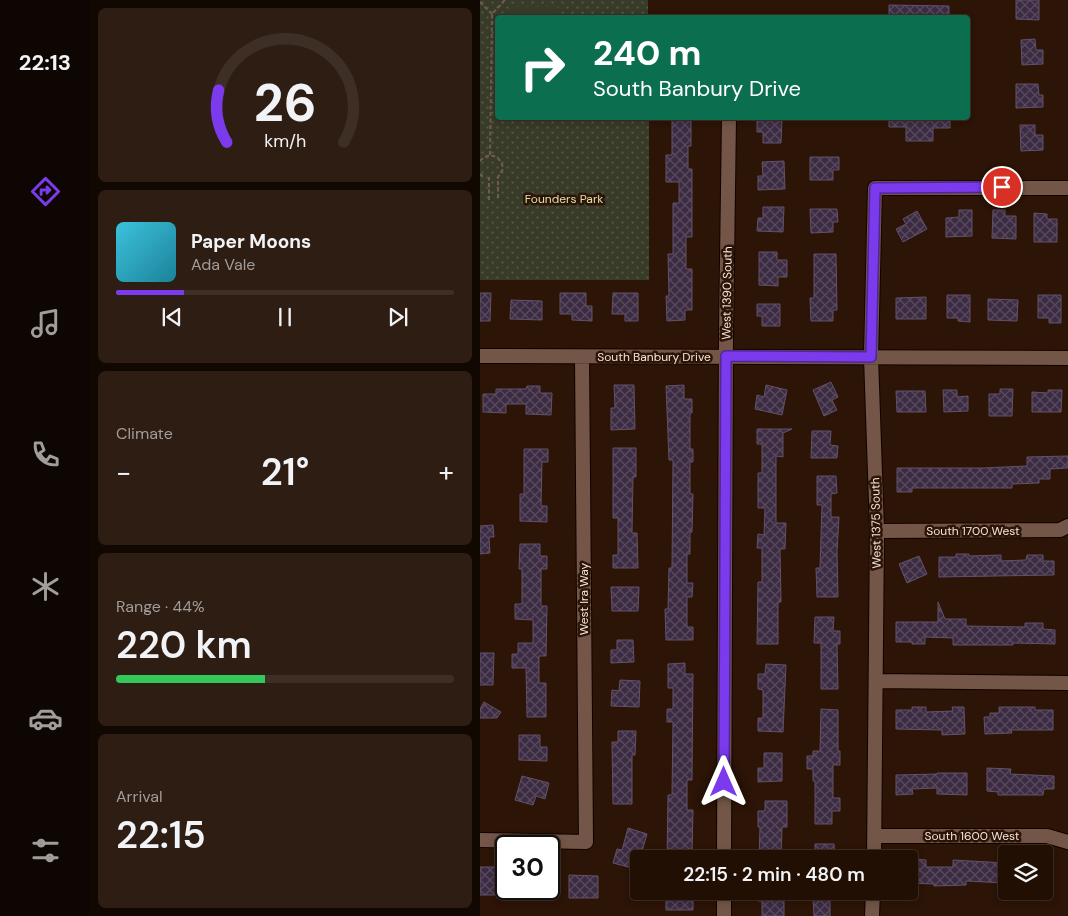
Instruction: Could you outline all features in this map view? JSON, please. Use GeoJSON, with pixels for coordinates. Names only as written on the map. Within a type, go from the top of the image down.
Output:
{"type":"FeatureCollection","features":[{"type":"Feature","properties":{"kind":"street","name":"West 1390 South"},"geometry":{"type":"LineString","coordinates":[[724,850],[729,120]]}},
{"type":"Feature","properties":{"kind":"street","name":"West 1375 South"},"geometry":{"type":"LineString","coordinates":[[874,850],[877,531],[871,357],[875,188],[1068,188]]}},
{"type":"Feature","properties":{"kind":"street","name":"South Banbury Drive"},"geometry":{"type":"LineString","coordinates":[[480,356],[1068,358]]}},
{"type":"Feature","properties":{"kind":"street","name":"West Ira Way"},"geometry":{"type":"LineString","coordinates":[[480,840],[586,842],[582,357]]}},
{"type":"Feature","properties":{"kind":"street","name":"South 1700 West"},"geometry":{"type":"LineString","coordinates":[[877,531],[1060,530],[1068,526]]}},
{"type":"Feature","properties":{"kind":"street"},"geometry":{"type":"LineString","coordinates":[[876,681],[1068,683]]}},
{"type":"Feature","properties":{"kind":"street","name":"South 1600 West"},"geometry":{"type":"LineString","coordinates":[[875,836],[1046,836],[1068,842]]}},
{"type":"Feature","properties":{"kind":"street"},"geometry":{"type":"LineString","coordinates":[[724,900],[724,916]]}},
{"type":"Feature","properties":{"kind":"street"},"geometry":{"type":"LineString","coordinates":[[872,916],[873,900]]}},
{"type":"Feature","properties":{"kind":"path"},"geometry":{"type":"LineString","coordinates":[[490,155],[492,14],[505,0]]}},
{"type":"Feature","properties":{"kind":"path"},"geometry":{"type":"LineString","coordinates":[[480,2],[492,14]]}},
{"type":"Feature","properties":{"kind":"path"},"geometry":{"type":"LineString","coordinates":[[480,161],[490,155],[498,158],[502,165],[501,173],[498,177],[498,200]]}},
{"type":"Feature","properties":{"kind":"path"},"geometry":{"type":"LineString","coordinates":[[480,174],[483,177]]}},
{"type":"Feature","properties":{"kind":"path"},"geometry":{"type":"LineString","coordinates":[[489,200],[490,177]]}},
{"type":"Feature","properties":{"kind":"green space","name":"Founders Park"},"geometry":{"type":"Polygon","coordinates":[[[480,0],[648,0],[648,15],[495,15],[495,120],[649,120],[649,280],[480,280],[480,0]]]}},
{"type":"Feature","properties":{"kind":"green space"},"geometry":{"type":"Polygon","coordinates":[[[510,7],[558,7],[558,15],[501,15],[510,7]]]}},
{"type":"Feature","properties":{"kind":"building"},"geometry":{"type":"Polygon","coordinates":[[[1016,0],[1039,0],[1039,20],[1016,19],[1016,0]]]}},
{"type":"Feature","properties":{"kind":"building"},"geometry":{"type":"Polygon","coordinates":[[[889,5],[949,6],[949,15],[889,15],[889,5]]]}},
{"type":"Feature","properties":{"kind":"building"},"geometry":{"type":"Polygon","coordinates":[[[1035,39],[1036,50],[1043,50],[1043,64],[1022,65],[1021,40],[1035,39]]]}},
{"type":"Feature","properties":{"kind":"building"},"geometry":{"type":"Polygon","coordinates":[[[1016,84],[1038,84],[1039,95],[1043,95],[1043,107],[1016,108],[1016,84]]]}},
{"type":"Feature","properties":{"kind":"building"},"geometry":{"type":"Polygon","coordinates":[[[672,120],[691,120],[691,146],[688,146],[688,169],[692,169],[692,237],[686,237],[686,269],[692,269],[692,310],[685,310],[685,320],[667,321],[666,296],[669,296],[668,254],[673,254],[673,203],[679,203],[679,182],[666,182],[666,155],[672,155],[672,120]]]}},
{"type":"Feature","properties":{"kind":"building"},"geometry":{"type":"Polygon","coordinates":[[[757,120],[782,120],[781,143],[763,143],[763,132],[757,132],[757,120]]]}},
{"type":"Feature","properties":{"kind":"building"},"geometry":{"type":"Polygon","coordinates":[[[889,120],[950,120],[950,128],[933,128],[933,141],[906,141],[906,127],[889,127],[889,120]]]}},
{"type":"Feature","properties":{"kind":"building"},"geometry":{"type":"Polygon","coordinates":[[[1020,125],[1035,125],[1035,135],[1043,135],[1043,150],[1021,151],[1020,125]]]}},
{"type":"Feature","properties":{"kind":"building"},"geometry":{"type":"Polygon","coordinates":[[[810,157],[839,157],[839,170],[833,170],[833,180],[810,180],[810,157]]]}},
{"type":"Feature","properties":{"kind":"building"},"geometry":{"type":"Polygon","coordinates":[[[784,161],[785,189],[758,190],[758,176],[763,176],[762,162],[784,161]]]}},
{"type":"Feature","properties":{"kind":"building"},"geometry":{"type":"Polygon","coordinates":[[[763,207],[784,207],[783,232],[757,231],[758,218],[763,218],[763,207]]]}},
{"type":"Feature","properties":{"kind":"building"},"geometry":{"type":"Polygon","coordinates":[[[810,209],[837,209],[838,222],[833,222],[833,232],[811,233],[810,209]]]}},
{"type":"Feature","properties":{"kind":"building"},"geometry":{"type":"Polygon","coordinates":[[[959,210],[972,210],[972,236],[946,237],[946,218],[959,217],[959,210]]]}},
{"type":"Feature","properties":{"kind":"building"},"geometry":{"type":"Polygon","coordinates":[[[993,210],[1005,210],[1005,216],[1016,216],[1016,239],[992,238],[993,210]]]}},
{"type":"Feature","properties":{"kind":"building"},"geometry":{"type":"Polygon","coordinates":[[[917,211],[927,229],[903,242],[896,229],[906,224],[903,219],[917,211]]]}},
{"type":"Feature","properties":{"kind":"building"},"geometry":{"type":"Polygon","coordinates":[[[1034,213],[1047,214],[1047,219],[1057,219],[1057,242],[1034,242],[1034,213]]]}},
{"type":"Feature","properties":{"kind":"building"},"geometry":{"type":"Polygon","coordinates":[[[759,252],[777,252],[777,260],[787,260],[787,277],[778,277],[778,286],[759,285],[759,252]]]}},
{"type":"Feature","properties":{"kind":"building"},"geometry":{"type":"Polygon","coordinates":[[[814,254],[836,254],[837,310],[833,310],[833,321],[811,321],[810,298],[814,298],[814,254]]]}},
{"type":"Feature","properties":{"kind":"building"},"geometry":{"type":"Polygon","coordinates":[[[480,293],[491,293],[490,321],[480,321],[480,293]]]}},
{"type":"Feature","properties":{"kind":"building"},"geometry":{"type":"Polygon","coordinates":[[[560,293],[586,293],[586,306],[592,306],[592,321],[572,320],[572,314],[560,314],[560,293]]]}},
{"type":"Feature","properties":{"kind":"building"},"geometry":{"type":"Polygon","coordinates":[[[613,293],[638,293],[638,321],[625,321],[625,314],[612,314],[613,293]]]}},
{"type":"Feature","properties":{"kind":"building"},"geometry":{"type":"Polygon","coordinates":[[[947,295],[970,295],[970,322],[958,321],[958,318],[947,318],[947,295]]]}},
{"type":"Feature","properties":{"kind":"building"},"geometry":{"type":"Polygon","coordinates":[[[1038,295],[1061,295],[1061,323],[1049,323],[1049,318],[1038,318],[1038,295]]]}},
{"type":"Feature","properties":{"kind":"building"},"geometry":{"type":"Polygon","coordinates":[[[926,297],[926,319],[896,319],[896,298],[926,297]]]}},
{"type":"Feature","properties":{"kind":"building"},"geometry":{"type":"Polygon","coordinates":[[[988,299],[1018,300],[1017,321],[988,320],[988,299]]]}},
{"type":"Feature","properties":{"kind":"building"},"geometry":{"type":"Polygon","coordinates":[[[511,300],[542,301],[542,320],[510,319],[511,300]]]}},
{"type":"Feature","properties":{"kind":"building"},"geometry":{"type":"Polygon","coordinates":[[[757,304],[780,304],[780,326],[762,326],[762,316],[757,316],[757,304]]]}},
{"type":"Feature","properties":{"kind":"building"},"geometry":{"type":"Polygon","coordinates":[[[831,382],[838,397],[832,400],[837,410],[824,416],[813,390],[831,382]]]}},
{"type":"Feature","properties":{"kind":"building"},"geometry":{"type":"Polygon","coordinates":[[[614,385],[634,385],[635,429],[611,430],[611,408],[615,408],[614,385]]]}},
{"type":"Feature","properties":{"kind":"building"},"geometry":{"type":"Polygon","coordinates":[[[684,385],[684,399],[692,399],[690,449],[693,449],[693,462],[690,462],[690,494],[693,494],[692,532],[690,532],[690,554],[687,554],[687,583],[693,583],[692,597],[687,597],[687,627],[693,627],[693,640],[666,640],[665,609],[668,609],[669,568],[672,568],[673,460],[669,460],[666,386],[684,385]]]}},
{"type":"Feature","properties":{"kind":"building"},"geometry":{"type":"Polygon","coordinates":[[[766,385],[787,390],[782,415],[755,409],[757,395],[764,397],[766,385]]]}},
{"type":"Feature","properties":{"kind":"building"},"geometry":{"type":"Polygon","coordinates":[[[527,386],[540,386],[540,393],[552,393],[551,415],[526,414],[526,404],[506,404],[506,413],[483,412],[483,394],[496,394],[496,389],[526,389],[527,386]]]}},
{"type":"Feature","properties":{"kind":"building"},"geometry":{"type":"Polygon","coordinates":[[[1000,389],[1013,389],[1012,416],[989,416],[989,394],[1000,394],[1000,389]]]}},
{"type":"Feature","properties":{"kind":"building"},"geometry":{"type":"Polygon","coordinates":[[[943,390],[957,390],[957,397],[968,396],[968,411],[944,412],[943,390]]]}},
{"type":"Feature","properties":{"kind":"building"},"geometry":{"type":"Polygon","coordinates":[[[1048,390],[1062,390],[1061,412],[1032,412],[1032,392],[1048,393],[1048,390]]]}},
{"type":"Feature","properties":{"kind":"building"},"geometry":{"type":"Polygon","coordinates":[[[896,391],[925,391],[926,412],[897,412],[896,391]]]}},
{"type":"Feature","properties":{"kind":"building"},"geometry":{"type":"Polygon","coordinates":[[[757,429],[792,429],[783,433],[783,457],[776,456],[776,523],[786,523],[785,549],[780,549],[781,602],[778,602],[778,644],[757,644],[758,582],[762,582],[762,548],[757,548],[758,534],[764,535],[765,508],[758,508],[758,473],[762,473],[762,444],[757,444],[757,429]]]}},
{"type":"Feature","properties":{"kind":"building"},"geometry":{"type":"Polygon","coordinates":[[[812,431],[831,431],[830,445],[838,446],[837,458],[811,458],[812,431]]]}},
{"type":"Feature","properties":{"kind":"building"},"geometry":{"type":"Polygon","coordinates":[[[613,448],[636,448],[636,477],[633,477],[632,533],[637,533],[638,568],[613,568],[613,555],[618,555],[618,518],[613,518],[613,448]]]}},
{"type":"Feature","properties":{"kind":"building"},"geometry":{"type":"Polygon","coordinates":[[[524,449],[548,449],[548,462],[542,462],[541,506],[547,506],[547,522],[520,521],[520,494],[524,494],[524,449]]]}},
{"type":"Feature","properties":{"kind":"building"},"geometry":{"type":"Polygon","coordinates":[[[1068,456],[1068,468],[1050,469],[1050,479],[1039,479],[1039,483],[1012,484],[1012,488],[912,488],[912,492],[897,492],[897,468],[1027,466],[1027,457],[1068,456]]]}},
{"type":"Feature","properties":{"kind":"building"},"geometry":{"type":"Polygon","coordinates":[[[817,476],[836,476],[837,493],[831,494],[831,517],[839,517],[837,552],[838,597],[817,597],[816,568],[820,568],[822,505],[817,505],[817,476]]]}},
{"type":"Feature","properties":{"kind":"building"},"geometry":{"type":"Polygon","coordinates":[[[493,525],[494,537],[489,537],[490,553],[480,554],[480,526],[493,525]]]}},
{"type":"Feature","properties":{"kind":"building"},"geometry":{"type":"Polygon","coordinates":[[[520,544],[540,544],[540,556],[547,556],[547,569],[541,569],[541,606],[547,606],[546,656],[539,656],[539,683],[546,683],[546,717],[527,717],[526,668],[512,668],[512,654],[518,654],[518,643],[533,643],[533,620],[515,619],[515,604],[522,604],[522,569],[519,569],[520,544]]]}},
{"type":"Feature","properties":{"kind":"building"},"geometry":{"type":"Polygon","coordinates":[[[956,554],[969,554],[969,556],[1001,555],[1001,561],[1026,560],[1027,555],[1043,555],[1043,561],[1054,561],[1054,575],[939,577],[939,557],[956,557],[956,554]]]}},
{"type":"Feature","properties":{"kind":"building"},"geometry":{"type":"Polygon","coordinates":[[[919,556],[927,574],[907,583],[899,564],[919,556]]]}},
{"type":"Feature","properties":{"kind":"building"},"geometry":{"type":"Polygon","coordinates":[[[611,587],[639,587],[638,611],[612,611],[611,587]]]}},
{"type":"Feature","properties":{"kind":"building"},"geometry":{"type":"Polygon","coordinates":[[[938,602],[945,619],[966,619],[966,626],[1025,627],[1025,623],[1043,623],[1043,629],[1055,630],[1055,644],[953,645],[953,638],[925,637],[925,644],[896,642],[896,622],[938,622],[938,602]]]}},
{"type":"Feature","properties":{"kind":"building"},"geometry":{"type":"Polygon","coordinates":[[[815,617],[834,617],[833,631],[840,631],[840,644],[837,644],[838,689],[821,689],[821,643],[814,643],[815,617]]]}},
{"type":"Feature","properties":{"kind":"building"},"geometry":{"type":"Polygon","coordinates":[[[617,640],[633,640],[634,662],[611,663],[611,650],[617,650],[617,640]]]}},
{"type":"Feature","properties":{"kind":"building"},"geometry":{"type":"Polygon","coordinates":[[[480,653],[494,653],[493,685],[480,685],[480,653]]]}},
{"type":"Feature","properties":{"kind":"building"},"geometry":{"type":"Polygon","coordinates":[[[685,663],[685,674],[693,674],[692,780],[687,780],[687,810],[693,810],[692,850],[667,850],[668,795],[672,795],[673,722],[667,722],[667,709],[673,709],[673,688],[668,688],[668,664],[685,663]]]}},
{"type":"Feature","properties":{"kind":"building"},"geometry":{"type":"Polygon","coordinates":[[[766,664],[786,665],[783,732],[758,731],[758,718],[763,718],[763,690],[758,689],[758,674],[765,674],[766,664]]]}},
{"type":"Feature","properties":{"kind":"building"},"geometry":{"type":"Polygon","coordinates":[[[620,680],[640,681],[639,707],[611,706],[612,690],[619,691],[620,680]]]}},
{"type":"Feature","properties":{"kind":"building"},"geometry":{"type":"Polygon","coordinates":[[[484,702],[501,712],[497,718],[480,718],[480,709],[484,702]]]}},
{"type":"Feature","properties":{"kind":"building"},"geometry":{"type":"Polygon","coordinates":[[[912,707],[926,707],[926,712],[953,711],[952,707],[964,707],[965,734],[942,735],[942,730],[896,729],[896,710],[912,710],[912,707]]]}},
{"type":"Feature","properties":{"kind":"building"},"geometry":{"type":"Polygon","coordinates":[[[999,707],[1035,707],[1035,710],[1053,710],[1053,730],[1011,730],[1012,733],[985,734],[984,717],[990,717],[990,713],[999,713],[999,707]]]}},
{"type":"Feature","properties":{"kind":"building"},"geometry":{"type":"Polygon","coordinates":[[[821,709],[838,710],[840,765],[833,765],[833,798],[840,798],[840,811],[832,811],[832,824],[815,824],[815,781],[813,781],[813,769],[807,769],[807,756],[813,756],[813,751],[820,751],[821,709]]]}},
{"type":"Feature","properties":{"kind":"building"},"geometry":{"type":"Polygon","coordinates":[[[618,731],[636,731],[635,755],[632,755],[632,804],[613,804],[612,742],[618,742],[618,731]]]}},
{"type":"Feature","properties":{"kind":"building"},"geometry":{"type":"Polygon","coordinates":[[[519,735],[540,735],[540,747],[547,747],[547,761],[519,760],[519,735]]]}},
{"type":"Feature","properties":{"kind":"building"},"geometry":{"type":"Polygon","coordinates":[[[764,753],[782,753],[782,781],[758,782],[758,768],[764,768],[764,753]]]}},
{"type":"Feature","properties":{"kind":"building"},"geometry":{"type":"Polygon","coordinates":[[[987,768],[1011,769],[1010,774],[1054,776],[1054,789],[1044,789],[1043,795],[998,795],[998,792],[987,791],[987,768]]]}},
{"type":"Feature","properties":{"kind":"building"},"geometry":{"type":"Polygon","coordinates":[[[967,773],[967,795],[937,794],[937,788],[912,789],[913,794],[896,795],[896,775],[967,773]]]}},
{"type":"Feature","properties":{"kind":"building"},"geometry":{"type":"Polygon","coordinates":[[[522,776],[549,783],[545,799],[536,796],[533,805],[515,800],[522,776]]]}},
{"type":"Feature","properties":{"kind":"building"},"geometry":{"type":"Polygon","coordinates":[[[765,801],[787,801],[787,827],[782,827],[781,850],[759,850],[758,811],[765,811],[765,801]]]}},
{"type":"Feature","properties":{"kind":"building"},"geometry":{"type":"Polygon","coordinates":[[[628,828],[647,834],[642,850],[630,850],[630,867],[613,863],[617,849],[622,850],[628,828]]]}},
{"type":"Feature","properties":{"kind":"building"},"geometry":{"type":"Polygon","coordinates":[[[815,844],[834,844],[834,850],[815,850],[815,844]]]}},
{"type":"Feature","properties":{"kind":"building"},"geometry":{"type":"Polygon","coordinates":[[[918,859],[926,860],[926,867],[953,867],[953,860],[998,863],[998,883],[966,881],[966,885],[934,886],[934,884],[918,883],[918,859]]]}},
{"type":"Feature","properties":{"kind":"building"},"geometry":{"type":"Polygon","coordinates":[[[480,867],[495,867],[495,895],[480,895],[480,867]]]}},
{"type":"Feature","properties":{"kind":"building"},"geometry":{"type":"Polygon","coordinates":[[[569,875],[598,876],[598,898],[569,898],[569,875]]]}},
{"type":"Feature","properties":{"kind":"building"},"geometry":{"type":"Polygon","coordinates":[[[666,900],[693,900],[693,910],[666,910],[666,900]]]}},
{"type":"Feature","properties":{"kind":"building"},"geometry":{"type":"Polygon","coordinates":[[[784,900],[784,916],[762,916],[762,901],[758,901],[784,900]]]}},
{"type":"Feature","properties":{"kind":"building"},"geometry":{"type":"Polygon","coordinates":[[[813,900],[830,900],[830,916],[814,916],[813,900]]]}},
{"type":"Feature","properties":{"kind":"route"},"geometry":{"type":"LineString","coordinates":[[724,782],[726,356],[871,357],[875,188],[1002,187]]}}]}
